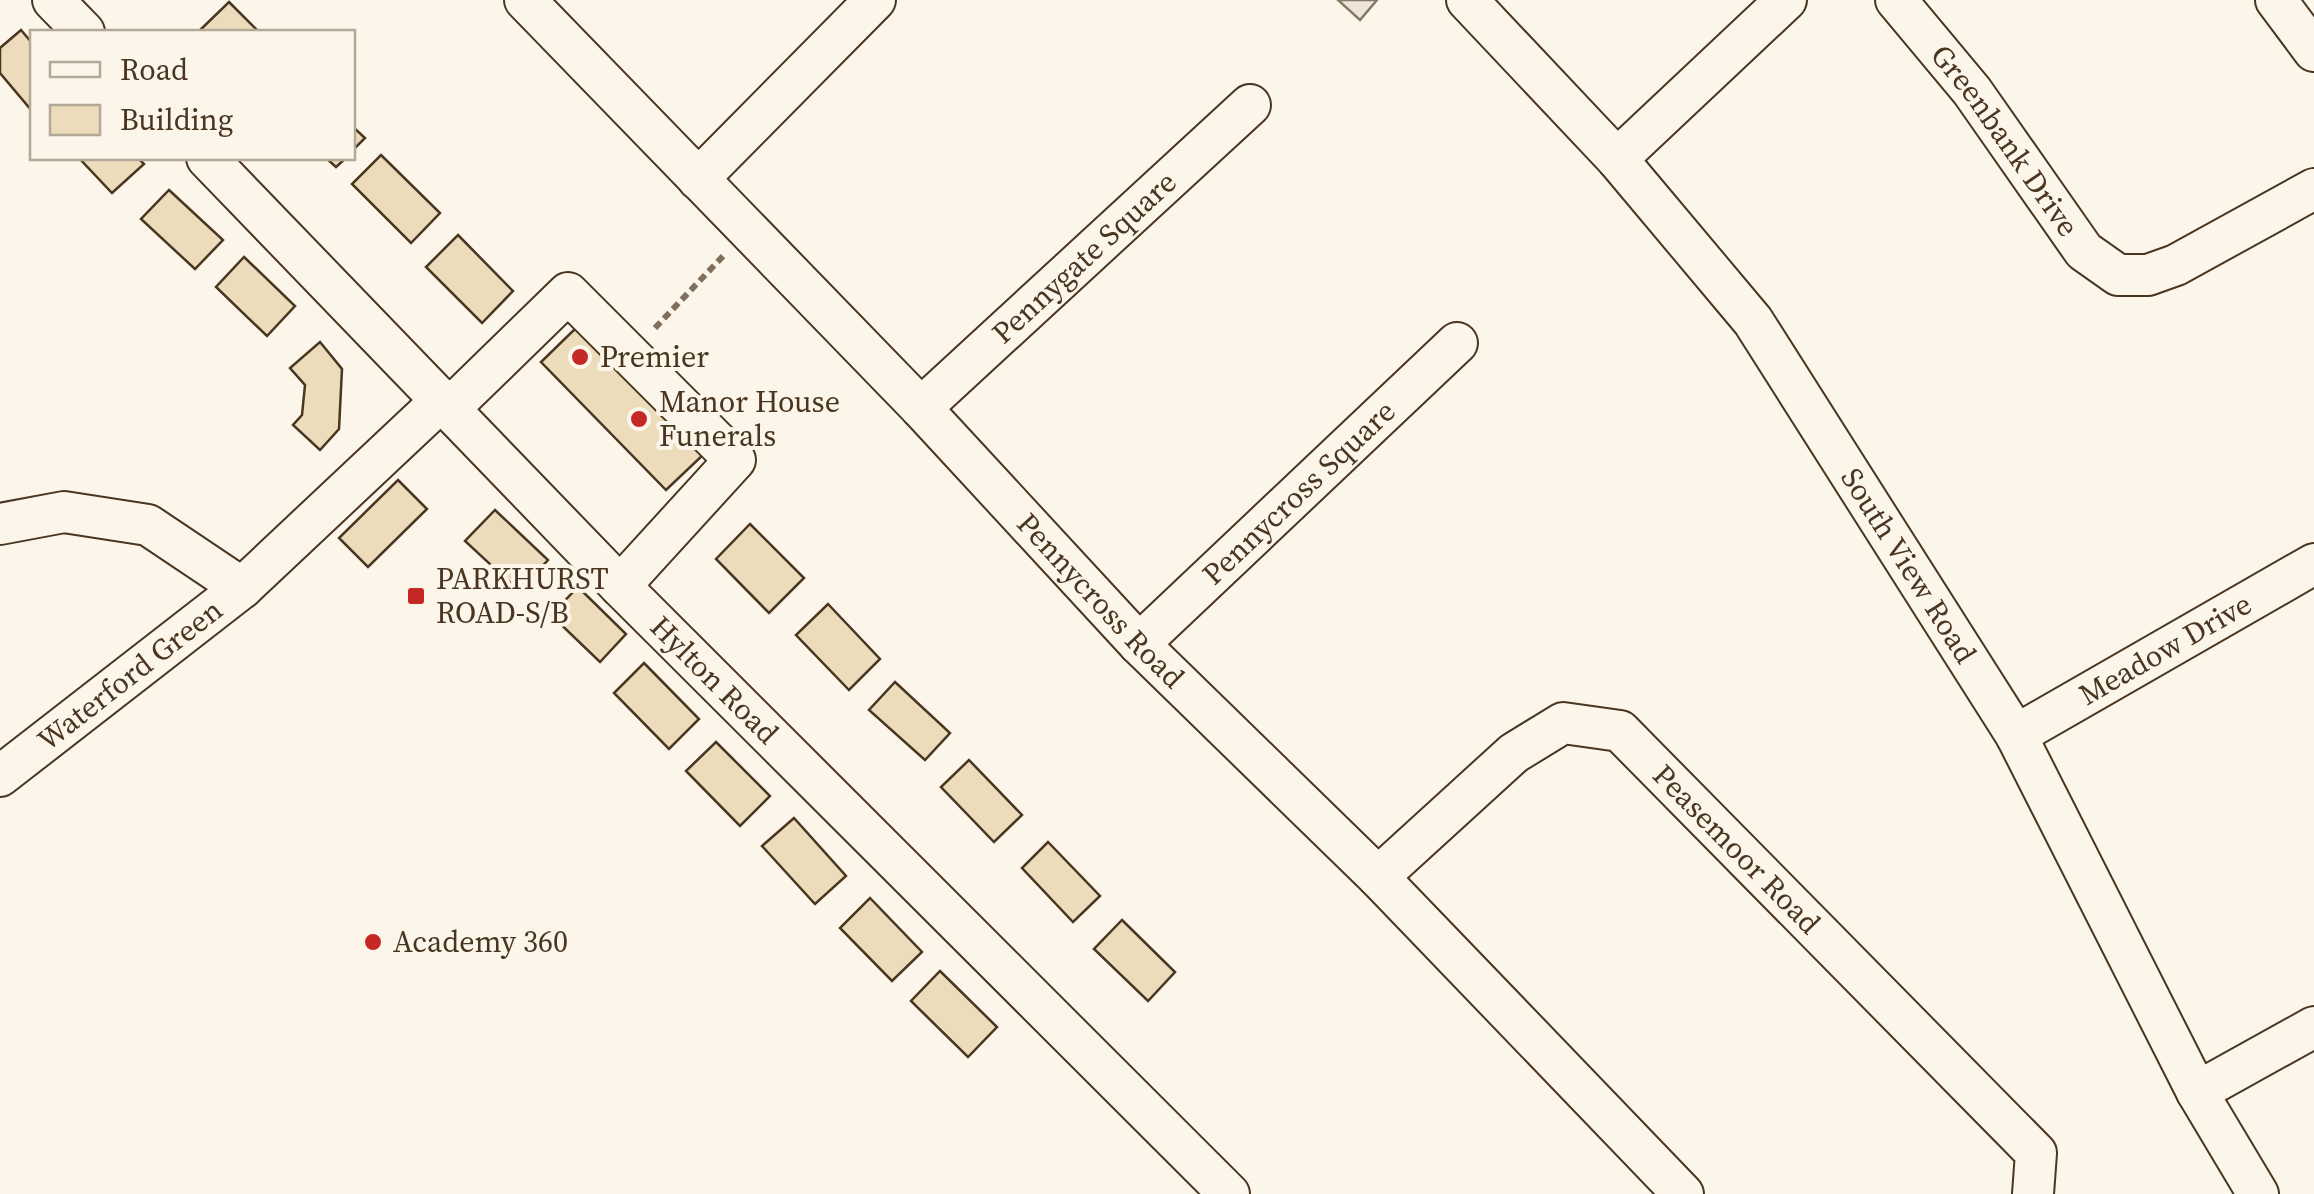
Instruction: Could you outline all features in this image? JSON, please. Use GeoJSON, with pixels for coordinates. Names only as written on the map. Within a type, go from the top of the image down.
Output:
{"type":"FeatureCollection","features":[{"type":"Feature","properties":{"kind":"street"},"geometry":{"type":"LineString","coordinates":[[52,0],[82,30]]}},
{"type":"Feature","properties":{"kind":"street","name":"Pennycross Road"},"geometry":{"type":"LineString","coordinates":[[525,0],[921,408],[1139,644],[1378,877],[1683,1194]]}},
{"type":"Feature","properties":{"kind":"street"},"geometry":{"type":"LineString","coordinates":[[698,179],[875,0]]}},
{"type":"Feature","properties":{"kind":"street","name":"South View Road"},"geometry":{"type":"LineString","coordinates":[[1467,0],[1618,159],[1753,321],[2016,735],[2197,1092],[2258,1194]]}},
{"type":"Feature","properties":{"kind":"street"},"geometry":{"type":"LineString","coordinates":[[1618,159],[1786,0]]}},
{"type":"Feature","properties":{"kind":"street","name":"Greenbank Drive"},"geometry":{"type":"LineString","coordinates":[[1896,0],[1972,91],[2084,251],[2118,275],[2148,275],[2176,265],[2314,189]]}},
{"type":"Feature","properties":{"kind":"street"},"geometry":{"type":"LineString","coordinates":[[2276,0],[2314,51]]}},
{"type":"Feature","properties":{"kind":"street","name":"Pennygate Square"},"geometry":{"type":"LineString","coordinates":[[921,408],[1250,106]]}},
{"type":"Feature","properties":{"kind":"street","name":"Hylton Road"},"geometry":{"type":"LineString","coordinates":[[209,160],[620,586],[1229,1194]]}},
{"type":"Feature","properties":{"kind":"street"},"geometry":{"type":"LineString","coordinates":[[242,588],[568,293],[735,460],[620,586]]}},
{"type":"Feature","properties":{"kind":"street","name":"Pennycross Square"},"geometry":{"type":"LineString","coordinates":[[1139,644],[1458,343]]}},
{"type":"Feature","properties":{"kind":"street","name":"Waterford Green"},"geometry":{"type":"LineString","coordinates":[[0,524],[64,512],[148,525],[242,588],[0,776]]}},
{"type":"Feature","properties":{"kind":"street","name":"Meadow Drive"},"geometry":{"type":"LineString","coordinates":[[2016,735],[2314,564]]}},
{"type":"Feature","properties":{"kind":"street","name":"Peasemoor Road"},"geometry":{"type":"LineString","coordinates":[[1378,877],[1514,752],[1563,723],[1620,730],[2036,1153],[2033,1194]]}},
{"type":"Feature","properties":{"kind":"street"},"geometry":{"type":"LineString","coordinates":[[2197,1092],[2314,1027]]}},
{"type":"Feature","properties":{"kind":"path"},"geometry":{"type":"LineString","coordinates":[[630,355],[747,230]]}},
{"type":"Feature","properties":{"kind":"shaded area"},"geometry":{"type":"Polygon","coordinates":[[[1338,0],[1377,0],[1360,20],[1338,0]]]}},
{"type":"Feature","properties":{"kind":"building"},"geometry":{"type":"Polygon","coordinates":[[[229,2],[257,30],[200,30],[229,2]]]}},
{"type":"Feature","properties":{"kind":"building"},"geometry":{"type":"Polygon","coordinates":[[[21,30],[30,41],[30,109],[0,73],[0,48],[21,30]]]}},
{"type":"Feature","properties":{"kind":"building"},"geometry":{"type":"Polygon","coordinates":[[[355,129],[365,138],[355,148],[355,129]]]}},
{"type":"Feature","properties":{"kind":"building"},"geometry":{"type":"Polygon","coordinates":[[[381,155],[440,213],[411,243],[352,184],[381,155]]]}},
{"type":"Feature","properties":{"kind":"building"},"geometry":{"type":"Polygon","coordinates":[[[81,160],[140,160],[144,164],[112,193],[81,160]]]}},
{"type":"Feature","properties":{"kind":"building"},"geometry":{"type":"Polygon","coordinates":[[[169,190],[223,240],[195,269],[141,219],[169,190]]]}},
{"type":"Feature","properties":{"kind":"building"},"geometry":{"type":"Polygon","coordinates":[[[458,235],[513,291],[482,323],[426,267],[458,235]]]}},
{"type":"Feature","properties":{"kind":"building"},"geometry":{"type":"Polygon","coordinates":[[[244,257],[295,306],[267,336],[216,287],[244,257]]]}},
{"type":"Feature","properties":{"kind":"building"},"geometry":{"type":"Polygon","coordinates":[[[578,326],[704,454],[666,490],[541,362],[578,326]]]}},
{"type":"Feature","properties":{"kind":"building"},"geometry":{"type":"Polygon","coordinates":[[[320,342],[342,369],[339,429],[320,450],[293,425],[302,415],[305,385],[290,368],[320,342]]]}},
{"type":"Feature","properties":{"kind":"building"},"geometry":{"type":"Polygon","coordinates":[[[398,480],[427,509],[368,567],[339,538],[398,480]]]}},
{"type":"Feature","properties":{"kind":"building"},"geometry":{"type":"Polygon","coordinates":[[[495,510],[548,560],[519,591],[465,541],[495,510]]]}},
{"type":"Feature","properties":{"kind":"building"},"geometry":{"type":"Polygon","coordinates":[[[750,524],[804,578],[769,613],[716,559],[750,524]]]}},
{"type":"Feature","properties":{"kind":"building"},"geometry":{"type":"Polygon","coordinates":[[[578,587],[626,634],[600,662],[551,615],[578,587]]]}},
{"type":"Feature","properties":{"kind":"building"},"geometry":{"type":"Polygon","coordinates":[[[828,604],[880,659],[849,690],[796,635],[828,604]]]}},
{"type":"Feature","properties":{"kind":"building"},"geometry":{"type":"Polygon","coordinates":[[[644,663],[699,719],[669,749],[614,693],[644,663]]]}},
{"type":"Feature","properties":{"kind":"building"},"geometry":{"type":"Polygon","coordinates":[[[895,682],[950,733],[925,760],[869,710],[895,682]]]}},
{"type":"Feature","properties":{"kind":"building"},"geometry":{"type":"Polygon","coordinates":[[[716,742],[770,796],[740,826],[686,771],[716,742]]]}},
{"type":"Feature","properties":{"kind":"building"},"geometry":{"type":"Polygon","coordinates":[[[969,760],[1022,815],[994,842],[941,787],[969,760]]]}},
{"type":"Feature","properties":{"kind":"building"},"geometry":{"type":"Polygon","coordinates":[[[794,818],[846,876],[815,904],[762,846],[794,818]]]}},
{"type":"Feature","properties":{"kind":"building"},"geometry":{"type":"Polygon","coordinates":[[[1048,842],[1100,896],[1073,922],[1022,868],[1048,842]]]}},
{"type":"Feature","properties":{"kind":"building"},"geometry":{"type":"Polygon","coordinates":[[[870,898],[922,952],[892,981],[840,928],[870,898]]]}},
{"type":"Feature","properties":{"kind":"building"},"geometry":{"type":"Polygon","coordinates":[[[1122,920],[1175,972],[1148,1001],[1094,949],[1122,920]]]}},
{"type":"Feature","properties":{"kind":"building"},"geometry":{"type":"Polygon","coordinates":[[[940,971],[997,1027],[968,1057],[911,1001],[940,971]]]}},
{"type":"Feature","properties":{"kind":"place","name":"Premier"},"geometry":{"type":"Point","coordinates":[580,357]}},
{"type":"Feature","properties":{"kind":"place","name":"Manor House Funerals"},"geometry":{"type":"Point","coordinates":[639,419]}},
{"type":"Feature","properties":{"kind":"place","name":"PARKHURST ROAD-S/B"},"geometry":{"type":"Point","coordinates":[416,596]}},
{"type":"Feature","properties":{"kind":"place","name":"Academy 360"},"geometry":{"type":"Point","coordinates":[373,942]}}]}
